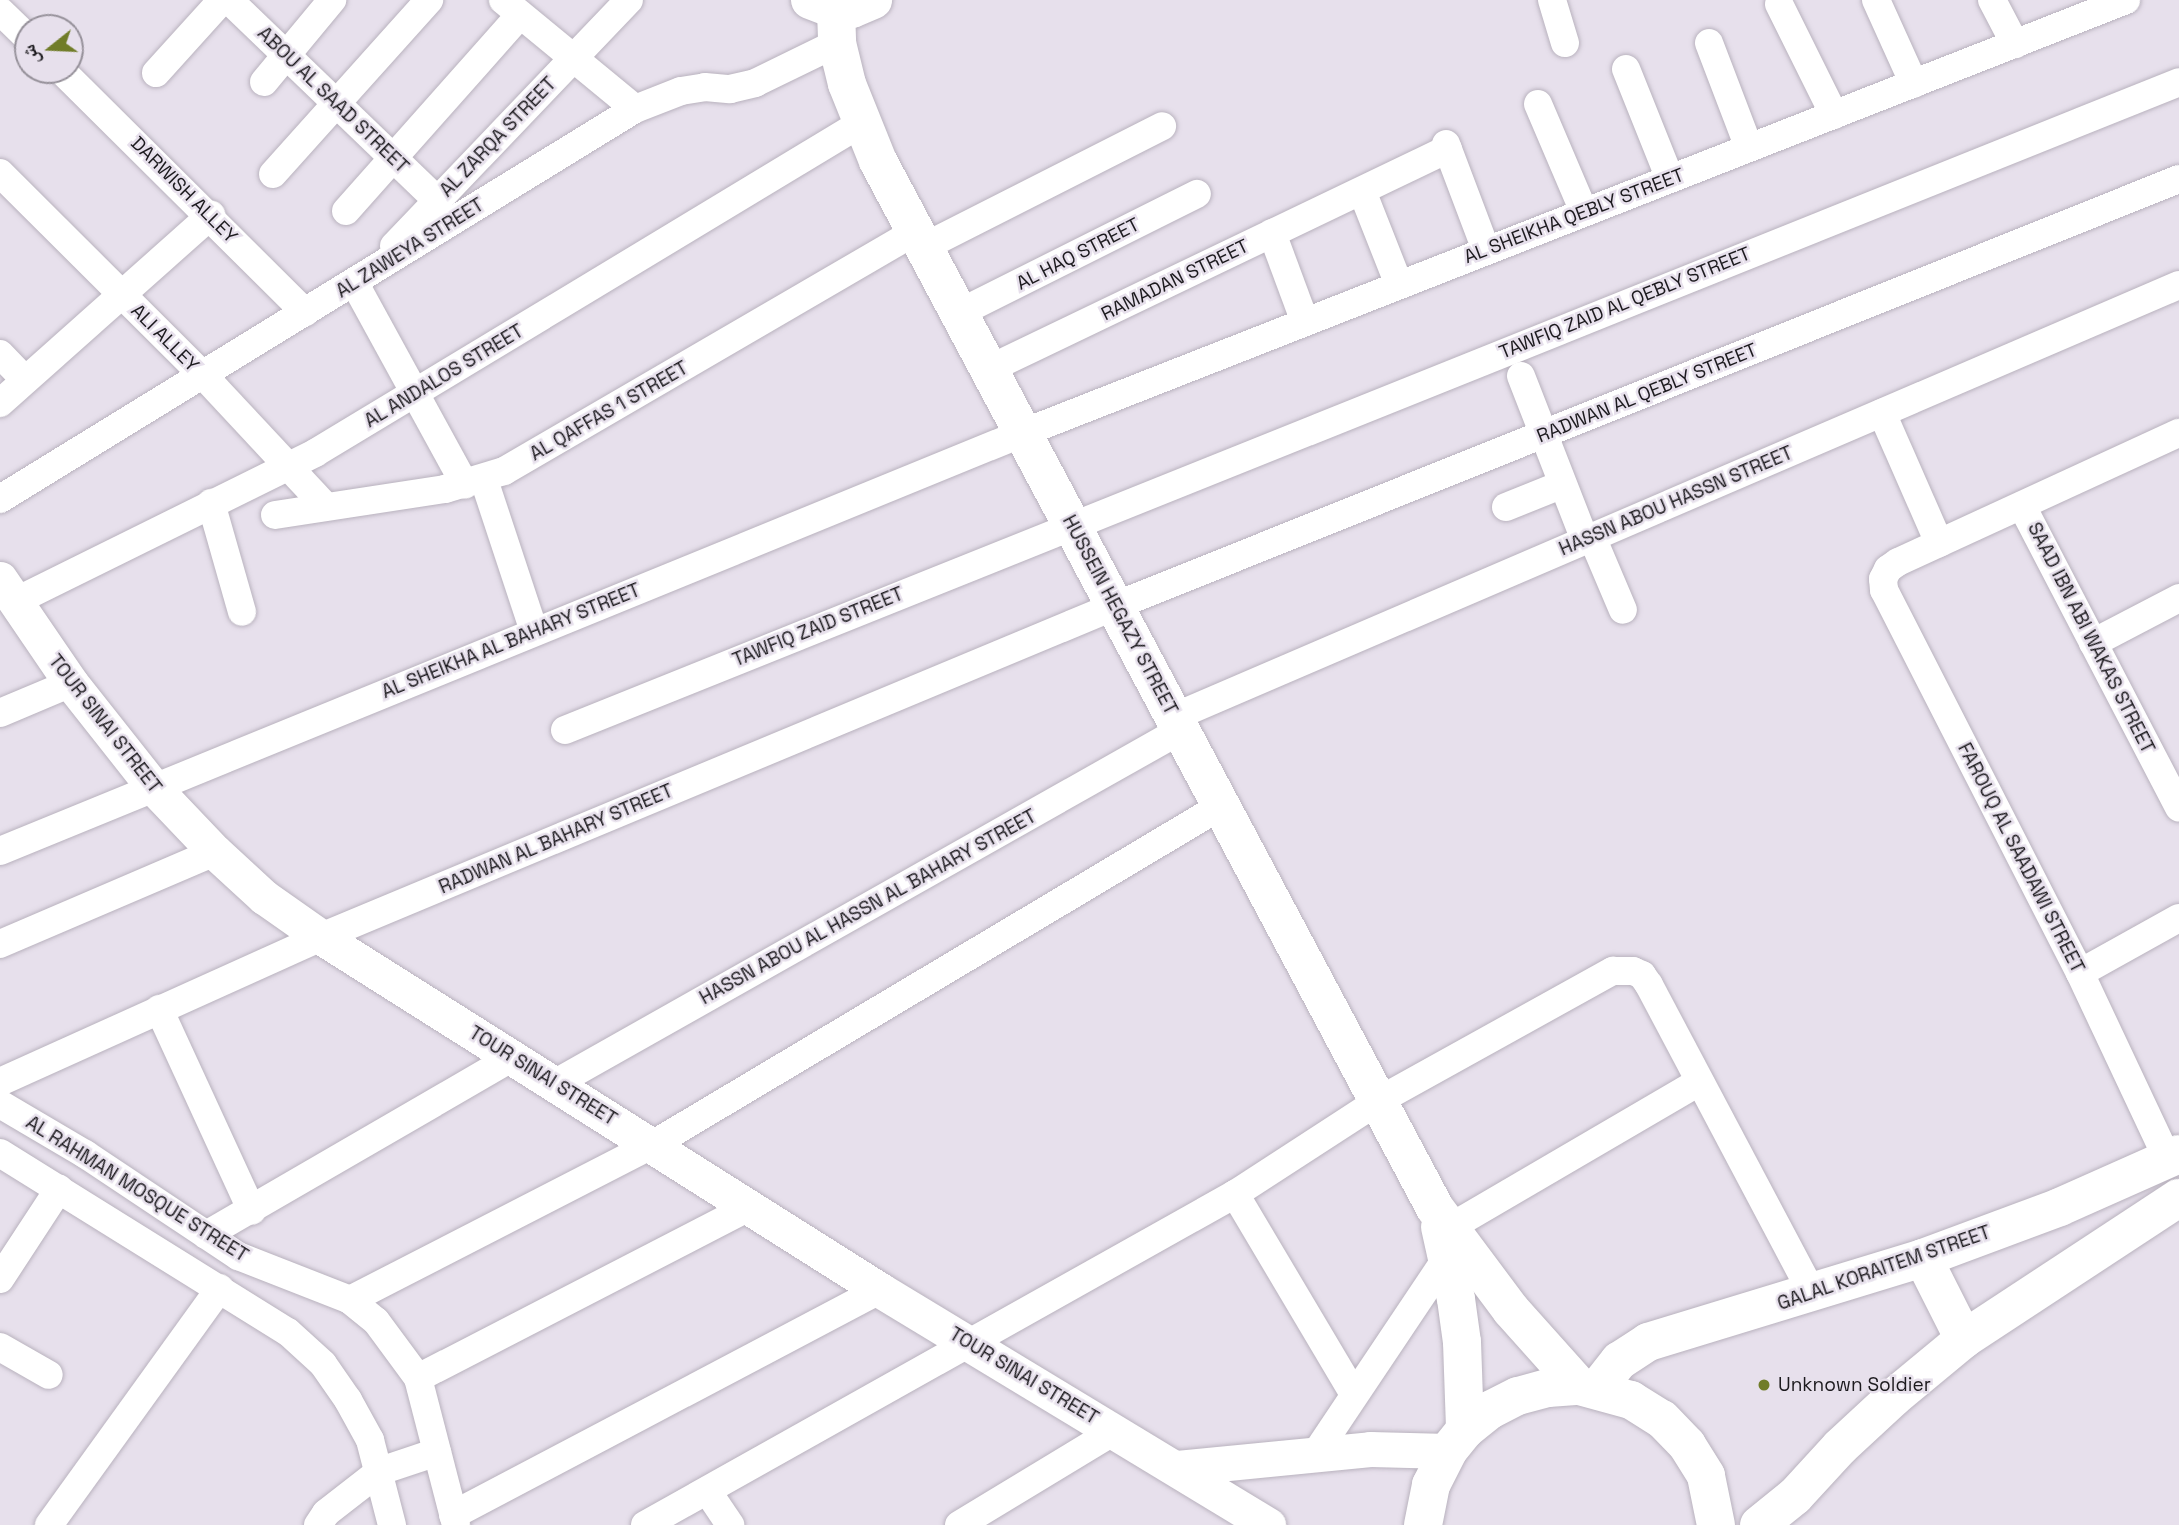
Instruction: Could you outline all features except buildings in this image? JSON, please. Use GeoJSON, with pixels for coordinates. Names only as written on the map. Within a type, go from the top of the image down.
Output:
{"type":"FeatureCollection","features":[{"type":"Feature","properties":{"kind":"main road"},"geometry":{"type":"LineString","coordinates":[[828,18],[873,0]]}},
{"type":"Feature","properties":{"kind":"main road","name":"HUSSEIN HEGAZY STREET"},"geometry":{"type":"LineString","coordinates":[[828,18],[860,124],[1378,1101],[1444,1231],[1511,1310],[1588,1388]]}},
{"type":"Feature","properties":{"kind":"main road","name":"GALAL KORAITEM STREET"},"geometry":{"type":"LineString","coordinates":[[1588,1388],[1619,1361],[1648,1342],[1923,1258],[2060,1207],[2174,1157]]}},
{"type":"Feature","properties":{"kind":"main road"},"geometry":{"type":"LineString","coordinates":[[1759,1525],[1795,1496],[1840,1447],[1895,1396],[1964,1339],[2179,1198]]}},
{"type":"Feature","properties":{"kind":"main road","name":"HUSSEIN HEGAZY STREET"},"geometry":{"type":"LineString","coordinates":[[1444,1231],[1462,1342],[1457,1440]]}},
{"type":"Feature","properties":{"kind":"main road"},"geometry":{"type":"LineString","coordinates":[[1923,1258],[1964,1339]]}},
{"type":"Feature","properties":{"kind":"main road"},"geometry":{"type":"LineString","coordinates":[[1423,1525],[1431,1485],[1457,1440],[1490,1410],[1517,1396],[1548,1388],[1588,1388],[1642,1406],[1662,1419],[1687,1445],[1706,1476],[1716,1525]]}},
{"type":"Feature","properties":{"kind":"street"},"geometry":{"type":"LineString","coordinates":[[156,73],[222,0]]}},
{"type":"Feature","properties":{"kind":"street","name":"ABOU AL SAAD STREET"},"geometry":{"type":"LineString","coordinates":[[229,0],[437,200]]}},
{"type":"Feature","properties":{"kind":"street"},"geometry":{"type":"LineString","coordinates":[[264,82],[332,0]]}},
{"type":"Feature","properties":{"kind":"street"},"geometry":{"type":"LineString","coordinates":[[273,174],[429,0]]}},
{"type":"Feature","properties":{"kind":"street","name":"AL ZARQA STREET"},"geometry":{"type":"LineString","coordinates":[[361,278],[629,0]]}},
{"type":"Feature","properties":{"kind":"street"},"geometry":{"type":"LineString","coordinates":[[1552,0],[1566,43]]}},
{"type":"Feature","properties":{"kind":"street"},"geometry":{"type":"LineString","coordinates":[[1876,0],[1914,83]]}},
{"type":"Feature","properties":{"kind":"street"},"geometry":{"type":"LineString","coordinates":[[1992,0],[2015,44]]}},
{"type":"Feature","properties":{"kind":"street","name":"AL SHEIKHA QEBLY STREET"},"geometry":{"type":"LineString","coordinates":[[1023,433],[2015,44],[2114,2]]}},
{"type":"Feature","properties":{"kind":"street"},"geometry":{"type":"LineString","coordinates":[[1779,4],[1834,115]]}},
{"type":"Feature","properties":{"kind":"street"},"geometry":{"type":"LineString","coordinates":[[346,211],[393,158],[512,7],[635,109]]}},
{"type":"Feature","properties":{"kind":"street"},"geometry":{"type":"LineString","coordinates":[[0,11],[14,24]]}},
{"type":"Feature","properties":{"kind":"street","name":"AL ZAWEYA STREET"},"geometry":{"type":"LineString","coordinates":[[0,499],[635,109],[681,91],[705,87],[730,89],[755,83],[828,18]]}},
{"type":"Feature","properties":{"kind":"street"},"geometry":{"type":"LineString","coordinates":[[1709,43],[1749,148]]}},
{"type":"Feature","properties":{"kind":"street"},"geometry":{"type":"LineString","coordinates":[[1626,69],[1670,179]]}},
{"type":"Feature","properties":{"kind":"street","name":"TAWFIQ ZAID AL QEBLY STREET"},"geometry":{"type":"LineString","coordinates":[[1072,525],[2179,82]]}},
{"type":"Feature","properties":{"kind":"street","name":"DARWISH ALLEY"},"geometry":{"type":"LineString","coordinates":[[75,84],[211,215],[305,312]]}},
{"type":"Feature","properties":{"kind":"street"},"geometry":{"type":"LineString","coordinates":[[1538,104],[1584,212]]}},
{"type":"Feature","properties":{"kind":"street","name":"AL ANDALOS STREET"},"geometry":{"type":"LineString","coordinates":[[7,591],[290,466],[414,395],[860,124]]}},
{"type":"Feature","properties":{"kind":"street","name":"AL QAFFAS 1 STREET"},"geometry":{"type":"LineString","coordinates":[[275,515],[474,483],[524,460],[920,239],[1161,126]]}},
{"type":"Feature","properties":{"kind":"street","name":"RAMADAN STREET"},"geometry":{"type":"LineString","coordinates":[[989,369],[1362,191],[1447,147],[1486,250]]}},
{"type":"Feature","properties":{"kind":"street","name":"ALI ALLEY"},"geometry":{"type":"LineString","coordinates":[[0,173],[203,375],[325,506]]}},
{"type":"Feature","properties":{"kind":"street","name":"RADWAN AL QEBLY STREET"},"geometry":{"type":"LineString","coordinates":[[1115,606],[2179,179]]}},
{"type":"Feature","properties":{"kind":"street"},"geometry":{"type":"LineString","coordinates":[[1362,191],[1399,285]]}},
{"type":"Feature","properties":{"kind":"street","name":"AL HAQ STREET"},"geometry":{"type":"LineString","coordinates":[[959,313],[1197,194]]}},
{"type":"Feature","properties":{"kind":"street"},"geometry":{"type":"LineString","coordinates":[[0,402],[211,215]]}},
{"type":"Feature","properties":{"kind":"street"},"geometry":{"type":"LineString","coordinates":[[1272,233],[1305,322]]}},
{"type":"Feature","properties":{"kind":"street"},"geometry":{"type":"LineString","coordinates":[[361,278],[414,395],[474,483],[534,631]]}},
{"type":"Feature","properties":{"kind":"street","name":"HASSN ABOU HASSN STREET"},"geometry":{"type":"LineString","coordinates":[[1177,724],[1589,538],[2179,285]]}},
{"type":"Feature","properties":{"kind":"street"},"geometry":{"type":"LineString","coordinates":[[0,354],[25,380]]}},
{"type":"Feature","properties":{"kind":"street"},"geometry":{"type":"LineString","coordinates":[[1521,376],[1563,484],[1623,610]]}},
{"type":"Feature","properties":{"kind":"street"},"geometry":{"type":"LineString","coordinates":[[1882,413],[1939,543],[2179,433]]}},
{"type":"Feature","properties":{"kind":"street","name":"AL SHEIKHA AL BAHARY STREET"},"geometry":{"type":"LineString","coordinates":[[0,850],[1023,433]]}},
{"type":"Feature","properties":{"kind":"street"},"geometry":{"type":"LineString","coordinates":[[1506,507],[1563,484]]}},
{"type":"Feature","properties":{"kind":"street"},"geometry":{"type":"LineString","coordinates":[[211,503],[242,612]]}},
{"type":"Feature","properties":{"kind":"street","name":"SAAD IBN ABI WAKAS STREET"},"geometry":{"type":"LineString","coordinates":[[2022,506],[2094,643],[2169,766],[2179,808]]}},
{"type":"Feature","properties":{"kind":"street","name":"TAWFIQ ZAID STREET"},"geometry":{"type":"LineString","coordinates":[[565,730],[1072,525]]}},
{"type":"Feature","properties":{"kind":"street","name":"FAROUQ AL SAADAWI STREET"},"geometry":{"type":"LineString","coordinates":[[1939,543],[1888,569],[1883,579],[1884,590],[2174,1157]]}},
{"type":"Feature","properties":{"kind":"street","name":"TOUR SINAI STREET"},"geometry":{"type":"LineString","coordinates":[[7,591],[71,683],[154,788],[215,852],[264,897],[321,937],[880,1290],[1177,1468],[1256,1522]]}},
{"type":"Feature","properties":{"kind":"street"},"geometry":{"type":"LineString","coordinates":[[2094,643],[2179,598]]}},
{"type":"Feature","properties":{"kind":"street","name":"RADWAN AL BAHARY STREET"},"geometry":{"type":"LineString","coordinates":[[0,1082],[321,937],[1115,606]]}},
{"type":"Feature","properties":{"kind":"street"},"geometry":{"type":"LineString","coordinates":[[0,713],[71,683]]}},
{"type":"Feature","properties":{"kind":"street","name":"HASSN ABOU AL HASSN AL BAHARY STREET"},"geometry":{"type":"LineString","coordinates":[[554,1084],[1177,724]]}},
{"type":"Feature","properties":{"kind":"street"},"geometry":{"type":"LineString","coordinates":[[350,1300],[652,1145],[1221,806]]}},
{"type":"Feature","properties":{"kind":"street"},"geometry":{"type":"LineString","coordinates":[[0,944],[215,852]]}},
{"type":"Feature","properties":{"kind":"street"},"geometry":{"type":"LineString","coordinates":[[2080,974],[2179,918]]}},
{"type":"Feature","properties":{"kind":"street"},"geometry":{"type":"LineString","coordinates":[[645,1525],[1235,1194],[1378,1101],[1613,971],[1623,970],[1642,975],[1649,985],[1812,1293]]}},
{"type":"Feature","properties":{"kind":"street"},"geometry":{"type":"LineString","coordinates":[[159,1009],[251,1211]]}},
{"type":"Feature","properties":{"kind":"street"},"geometry":{"type":"LineString","coordinates":[[206,1235],[513,1058]]}},
{"type":"Feature","properties":{"kind":"street"},"geometry":{"type":"LineString","coordinates":[[1314,1455],[1353,1393],[1444,1231],[1699,1082]]}},
{"type":"Feature","properties":{"kind":"street","name":"AL RAHMAN MOSQUE STREET"},"geometry":{"type":"LineString","coordinates":[[0,1104],[85,1154],[238,1256],[350,1300],[376,1321],[418,1378],[455,1520]]}},
{"type":"Feature","properties":{"kind":"street","name":"AL RAHMAN MOSQUE STREET"},"geometry":{"type":"LineString","coordinates":[[0,1153],[288,1332],[323,1364],[365,1430],[380,1471],[392,1525]]}},
{"type":"Feature","properties":{"kind":"street"},"geometry":{"type":"LineString","coordinates":[[0,1279],[59,1189]]}},
{"type":"Feature","properties":{"kind":"street"},"geometry":{"type":"LineString","coordinates":[[1235,1194],[1353,1393]]}},
{"type":"Feature","properties":{"kind":"street"},"geometry":{"type":"LineString","coordinates":[[418,1378],[749,1207]]}},
{"type":"Feature","properties":{"kind":"street"},"geometry":{"type":"LineString","coordinates":[[49,1525],[220,1288]]}},
{"type":"Feature","properties":{"kind":"street"},"geometry":{"type":"LineString","coordinates":[[455,1520],[880,1290]]}},
{"type":"Feature","properties":{"kind":"street"},"geometry":{"type":"LineString","coordinates":[[0,1347],[49,1375]]}},
{"type":"Feature","properties":{"kind":"street"},"geometry":{"type":"LineString","coordinates":[[959,1525],[1114,1431]]}},
{"type":"Feature","properties":{"kind":"street"},"geometry":{"type":"LineString","coordinates":[[1177,1468],[1457,1440]]}},
{"type":"Feature","properties":{"kind":"street"},"geometry":{"type":"LineString","coordinates":[[318,1525],[326,1513],[380,1471],[437,1452]]}},
{"type":"Feature","properties":{"kind":"street"},"geometry":{"type":"LineString","coordinates":[[708,1492],[730,1525]]}},
{"type":"Feature","properties":{"kind":"place","name":"Unknown Soldier"},"geometry":{"type":"Point","coordinates":[1764,1385]}}]}
